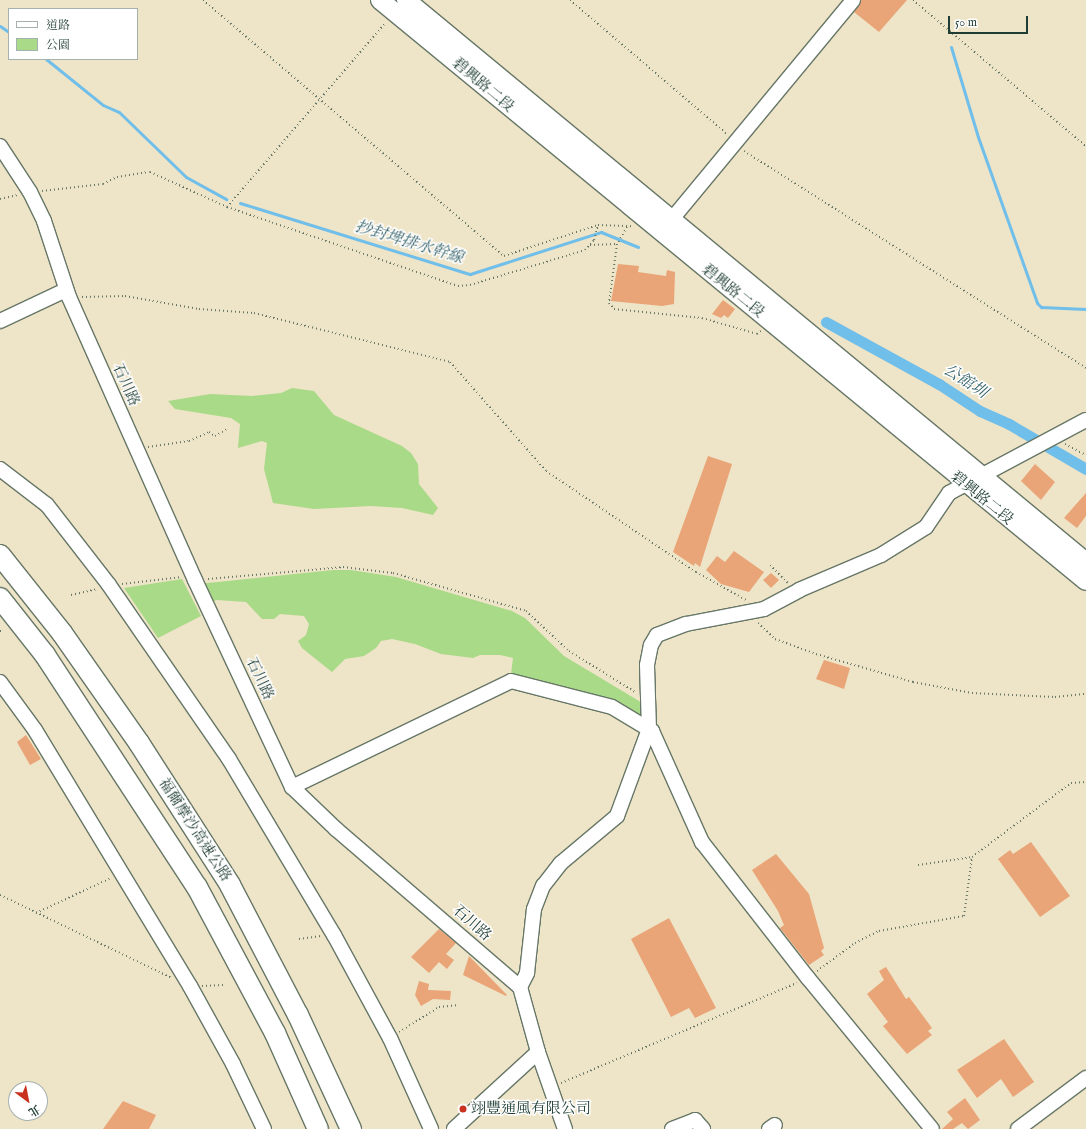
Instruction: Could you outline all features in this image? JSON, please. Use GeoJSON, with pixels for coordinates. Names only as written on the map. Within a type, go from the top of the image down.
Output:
{"type":"FeatureCollection","features":[{"type":"Feature","properties":{"kind":"highway","name":"福爾摩沙高速公路"},"geometry":{"type":"LineString","coordinates":[[0,555],[62,633],[139,743],[230,885],[298,1015],[351,1129]]}},
{"type":"Feature","properties":{"kind":"highway","name":"福爾摩沙高速公路"},"geometry":{"type":"LineString","coordinates":[[0,598],[45,655],[197,887],[275,1033],[318,1129]]}},
{"type":"Feature","properties":{"kind":"main road","name":"碧興路二段"},"geometry":{"type":"LineString","coordinates":[[380,0],[400,6],[672,219],[1086,562]]}},
{"type":"Feature","properties":{"kind":"main road","name":"碧興路二段"},"geometry":{"type":"LineString","coordinates":[[400,6],[650,223],[966,485],[1086,582]]}},
{"type":"Feature","properties":{"kind":"street"},"geometry":{"type":"LineString","coordinates":[[650,223],[672,219],[735,146],[853,0]]}},
{"type":"Feature","properties":{"kind":"street","name":"石川路"},"geometry":{"type":"LineString","coordinates":[[0,146],[30,192],[44,221],[68,294],[195,580],[292,787],[336,829],[520,988]]}},
{"type":"Feature","properties":{"kind":"street"},"geometry":{"type":"LineString","coordinates":[[0,322],[68,294]]}},
{"type":"Feature","properties":{"kind":"street"},"geometry":{"type":"LineString","coordinates":[[565,1129],[538,1052],[520,988],[527,973],[534,909],[544,886],[561,863],[617,816],[649,729],[647,665],[651,645],[657,635],[686,624],[757,610],[881,555],[913,537],[926,527],[949,493],[1086,420]]}},
{"type":"Feature","properties":{"kind":"street"},"geometry":{"type":"LineString","coordinates":[[0,469],[46,505],[109,585],[229,759],[334,935],[390,1038],[431,1129]]}},
{"type":"Feature","properties":{"kind":"street"},"geometry":{"type":"LineString","coordinates":[[292,787],[511,681],[612,707],[649,729],[667,761],[702,842],[808,978],[932,1129]]}},
{"type":"Feature","properties":{"kind":"street"},"geometry":{"type":"LineString","coordinates":[[0,682],[35,730],[123,873],[190,986],[233,1064],[264,1129]]}},
{"type":"Feature","properties":{"kind":"street"},"geometry":{"type":"LineString","coordinates":[[454,1129],[538,1052]]}},
{"type":"Feature","properties":{"kind":"street"},"geometry":{"type":"LineString","coordinates":[[1018,1129],[1086,1078]]}},
{"type":"Feature","properties":{"kind":"street"},"geometry":{"type":"LineString","coordinates":[[672,1129],[695,1120],[703,1129]]}},
{"type":"Feature","properties":{"kind":"path"},"geometry":{"type":"LineString","coordinates":[[203,0],[504,256],[598,225],[627,227],[650,223]]}},
{"type":"Feature","properties":{"kind":"path"},"geometry":{"type":"LineString","coordinates":[[570,0],[731,138],[735,146],[1086,368]]}},
{"type":"Feature","properties":{"kind":"path"},"geometry":{"type":"LineString","coordinates":[[913,0],[1086,146]]}},
{"type":"Feature","properties":{"kind":"path"},"geometry":{"type":"LineString","coordinates":[[227,207],[400,6]]}},
{"type":"Feature","properties":{"kind":"path"},"geometry":{"type":"LineString","coordinates":[[0,199],[30,192],[103,184],[117,177],[150,172],[227,207],[458,286],[470,285],[567,257],[585,250],[594,240],[598,225]]}},
{"type":"Feature","properties":{"kind":"path"},"geometry":{"type":"LineString","coordinates":[[627,227],[617,244],[609,303],[614,309],[702,318],[757,334],[770,322]]}},
{"type":"Feature","properties":{"kind":"path"},"geometry":{"type":"LineString","coordinates":[[590,245],[617,244]]}},
{"type":"Feature","properties":{"kind":"path"},"geometry":{"type":"LineString","coordinates":[[68,294],[125,296],[198,308],[254,313],[450,362],[546,471],[757,610],[764,630],[775,639],[816,654],[913,682],[972,693],[1055,697],[1086,694]]}},
{"type":"Feature","properties":{"kind":"path"},"geometry":{"type":"LineString","coordinates":[[137,450],[189,441],[209,432],[215,436],[227,429]]}},
{"type":"Feature","properties":{"kind":"path"},"geometry":{"type":"LineString","coordinates":[[1045,443],[1086,455]]}},
{"type":"Feature","properties":{"kind":"path"},"geometry":{"type":"LineString","coordinates":[[770,565],[795,592]]}},
{"type":"Feature","properties":{"kind":"path"},"geometry":{"type":"LineString","coordinates":[[71,595],[109,585],[184,577],[195,580],[343,567],[393,573],[526,611],[569,652],[648,700]]}},
{"type":"Feature","properties":{"kind":"path"},"geometry":{"type":"LineString","coordinates":[[918,865],[972,857],[1071,783],[1086,782]]}},
{"type":"Feature","properties":{"kind":"path"},"geometry":{"type":"LineString","coordinates":[[551,1088],[808,978],[855,942],[879,931],[964,916],[972,857]]}},
{"type":"Feature","properties":{"kind":"path"},"geometry":{"type":"LineString","coordinates":[[36,913],[123,873]]}},
{"type":"Feature","properties":{"kind":"path"},"geometry":{"type":"LineString","coordinates":[[0,895],[190,986],[223,985]]}},
{"type":"Feature","properties":{"kind":"path"},"geometry":{"type":"LineString","coordinates":[[299,939],[334,935]]}},
{"type":"Feature","properties":{"kind":"path"},"geometry":{"type":"LineString","coordinates":[[390,1038],[439,1007],[459,1005]]}},
{"type":"Feature","properties":{"kind":"green space"},"geometry":{"type":"Polygon","coordinates":[[[292,388],[314,391],[334,415],[402,446],[411,453],[418,464],[419,484],[438,508],[433,515],[402,508],[371,506],[314,509],[273,503],[264,469],[267,443],[262,441],[238,448],[240,424],[231,418],[175,409],[168,401],[210,394],[252,396],[281,393],[292,388]]]}},
{"type":"Feature","properties":{"kind":"green space"},"geometry":{"type":"Polygon","coordinates":[[[333,570],[351,570],[396,577],[512,611],[525,618],[564,656],[639,701],[643,705],[640,719],[516,678],[511,674],[513,658],[500,655],[480,655],[473,658],[441,654],[415,644],[392,639],[381,641],[376,648],[364,656],[345,659],[332,672],[302,648],[298,641],[306,635],[309,624],[304,616],[280,614],[274,619],[262,619],[246,602],[217,600],[209,603],[198,584],[333,570]]]}},
{"type":"Feature","properties":{"kind":"green space"},"geometry":{"type":"Polygon","coordinates":[[[182,579],[201,616],[158,638],[124,588],[182,579]]]}},
{"type":"Feature","properties":{"kind":"building"},"geometry":{"type":"Polygon","coordinates":[[[861,0],[907,0],[879,32],[854,12],[861,0]]]}},
{"type":"Feature","properties":{"kind":"building"},"geometry":{"type":"Polygon","coordinates":[[[618,264],[639,266],[638,272],[666,276],[667,270],[675,272],[674,304],[662,306],[611,301],[618,264]]]}},
{"type":"Feature","properties":{"kind":"building"},"geometry":{"type":"Polygon","coordinates":[[[723,300],[735,309],[728,318],[724,315],[721,318],[712,314],[723,300]]]}},
{"type":"Feature","properties":{"kind":"building"},"geometry":{"type":"Polygon","coordinates":[[[708,456],[732,464],[700,567],[695,563],[694,566],[673,552],[708,456]]]}},
{"type":"Feature","properties":{"kind":"building"},"geometry":{"type":"Polygon","coordinates":[[[1035,464],[1055,482],[1041,500],[1021,481],[1035,464]]]}},
{"type":"Feature","properties":{"kind":"building"},"geometry":{"type":"Polygon","coordinates":[[[1086,493],[1086,516],[1077,528],[1064,518],[1086,493]]]}},
{"type":"Feature","properties":{"kind":"building"},"geometry":{"type":"Polygon","coordinates":[[[734,551],[764,572],[749,592],[721,584],[706,570],[717,556],[725,562],[734,551]]]}},
{"type":"Feature","properties":{"kind":"building"},"geometry":{"type":"Polygon","coordinates":[[[771,573],[779,580],[771,588],[763,580],[771,573]]]}},
{"type":"Feature","properties":{"kind":"building"},"geometry":{"type":"Polygon","coordinates":[[[824,660],[850,668],[844,689],[816,679],[824,660]]]}},
{"type":"Feature","properties":{"kind":"building"},"geometry":{"type":"Polygon","coordinates":[[[26,735],[41,759],[30,765],[17,742],[26,735]]]}},
{"type":"Feature","properties":{"kind":"building"},"geometry":{"type":"Polygon","coordinates":[[[1031,842],[1070,896],[1040,917],[998,859],[1010,850],[1013,854],[1031,842]]]}},
{"type":"Feature","properties":{"kind":"building"},"geometry":{"type":"Polygon","coordinates":[[[776,854],[809,894],[824,948],[821,951],[824,955],[809,965],[780,928],[784,925],[778,911],[752,870],[776,854]]]}},
{"type":"Feature","properties":{"kind":"building"},"geometry":{"type":"Polygon","coordinates":[[[669,918],[716,1008],[695,1018],[689,1008],[671,1017],[631,939],[669,918]]]}},
{"type":"Feature","properties":{"kind":"building"},"geometry":{"type":"Polygon","coordinates":[[[439,929],[456,943],[446,954],[454,960],[447,969],[439,962],[429,973],[411,957],[439,929]]]}},
{"type":"Feature","properties":{"kind":"building"},"geometry":{"type":"Polygon","coordinates":[[[469,956],[507,995],[506,996],[463,975],[469,956]]]}},
{"type":"Feature","properties":{"kind":"building"},"geometry":{"type":"Polygon","coordinates":[[[886,967],[906,999],[909,997],[932,1028],[928,1031],[932,1035],[907,1054],[883,1026],[888,1022],[867,994],[884,980],[879,971],[886,967]]]}},
{"type":"Feature","properties":{"kind":"building"},"geometry":{"type":"Polygon","coordinates":[[[419,981],[429,984],[428,990],[451,991],[450,1000],[433,999],[421,1006],[415,995],[419,981]]]}},
{"type":"Feature","properties":{"kind":"building"},"geometry":{"type":"Polygon","coordinates":[[[1004,1039],[1034,1082],[1013,1097],[1001,1079],[977,1098],[957,1070],[1004,1039]]]}},
{"type":"Feature","properties":{"kind":"building"},"geometry":{"type":"Polygon","coordinates":[[[965,1098],[980,1120],[968,1129],[962,1123],[953,1129],[942,1129],[953,1119],[947,1112],[965,1098]]]}},
{"type":"Feature","properties":{"kind":"building"},"geometry":{"type":"Polygon","coordinates":[[[123,1101],[156,1115],[149,1129],[103,1129],[123,1101]]]}},
{"type":"Feature","properties":{"kind":"waterway","name":"抄封埤排水幹線"},"geometry":{"type":"LineString","coordinates":[[0,26],[8,31]]}},
{"type":"Feature","properties":{"kind":"waterway"},"geometry":{"type":"LineString","coordinates":[[951,47],[978,137],[1037,303],[1041,307],[1086,309]]}},
{"type":"Feature","properties":{"kind":"waterway","name":"抄封埤排水幹線"},"geometry":{"type":"LineString","coordinates":[[47,60],[103,105],[119,112],[186,177],[226,199]]}},
{"type":"Feature","properties":{"kind":"waterway","name":"抄封埤排水幹線"},"geometry":{"type":"LineString","coordinates":[[240,203],[470,274],[601,232],[638,247]]}},
{"type":"Feature","properties":{"kind":"waterway","name":"公館圳"},"geometry":{"type":"LineString","coordinates":[[826,322],[939,384],[980,411],[1009,424],[1086,469]]}},
{"type":"Feature","properties":{"kind":"place","name":"翊豐通風有限公司"},"geometry":{"type":"Point","coordinates":[463,1109]}}]}
